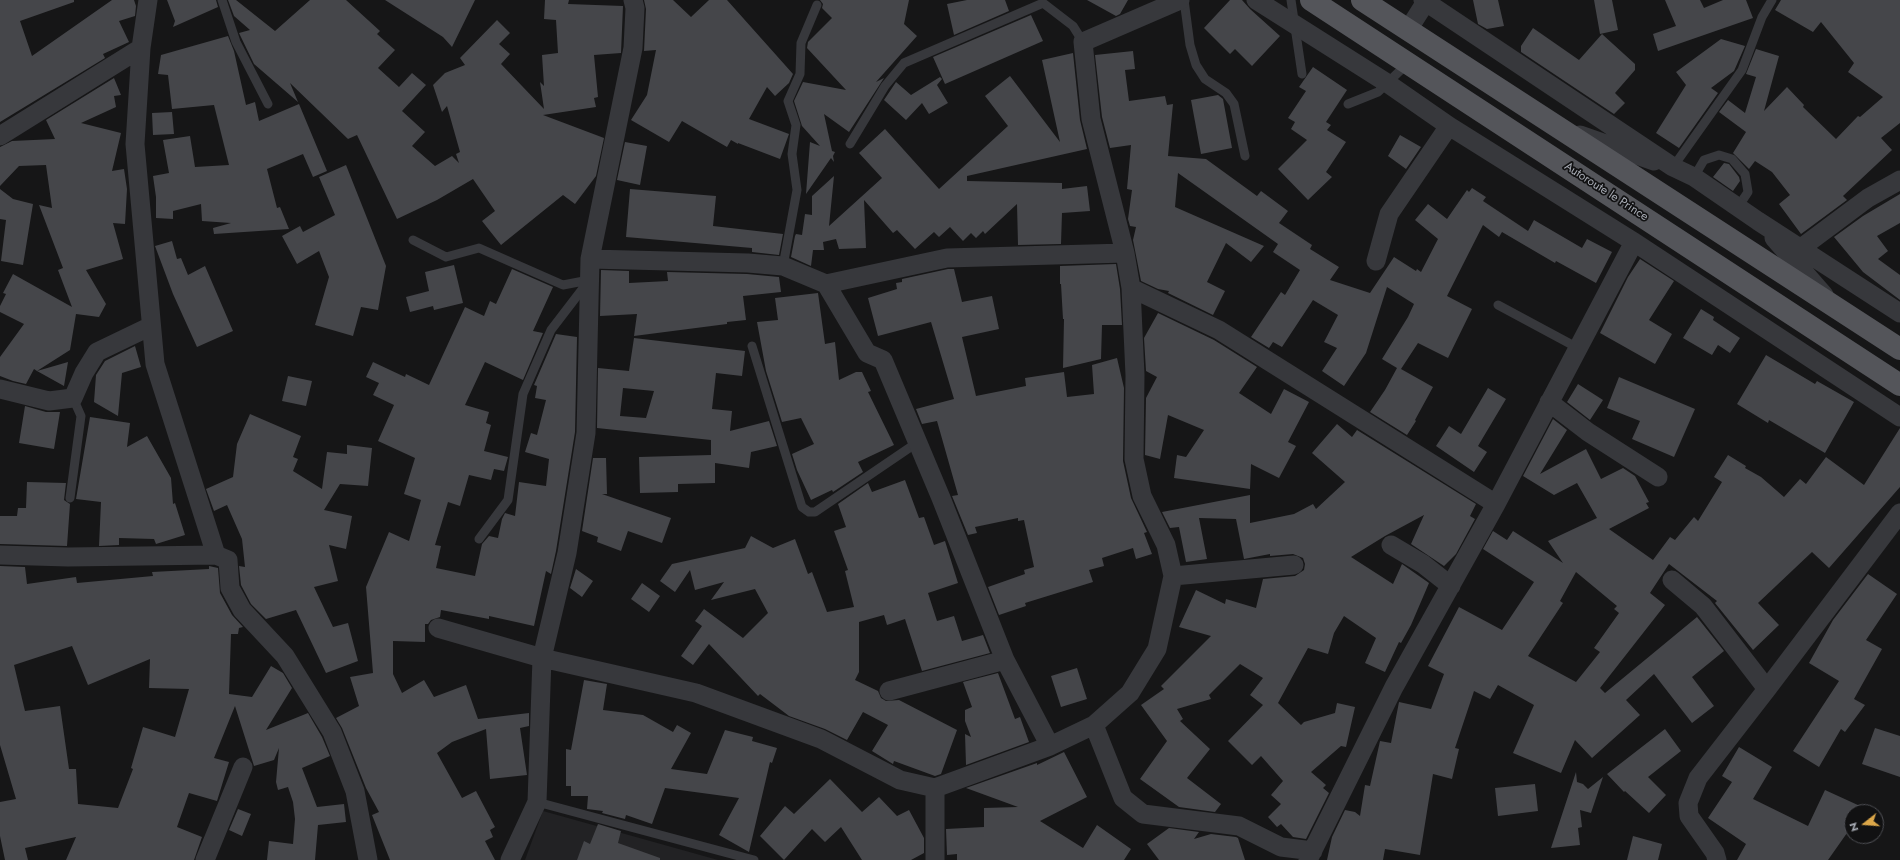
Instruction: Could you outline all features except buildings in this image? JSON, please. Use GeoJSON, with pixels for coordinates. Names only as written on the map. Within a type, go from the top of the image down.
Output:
{"type":"FeatureCollection","features":[{"type":"Feature","properties":{"kind":"main road","name":"Autoroute le Prince"},"geometry":{"type":"LineString","coordinates":[[1311,0],[1900,385]]}},
{"type":"Feature","properties":{"kind":"main road"},"geometry":{"type":"LineString","coordinates":[[1362,0],[1900,349]]}},
{"type":"Feature","properties":{"kind":"street"},"geometry":{"type":"LineString","coordinates":[[148,0],[141,48],[135,144],[155,364],[216,554]]}},
{"type":"Feature","properties":{"kind":"street"},"geometry":{"type":"LineString","coordinates":[[510,860],[537,802],[542,658],[567,553],[586,433],[590,259],[604,182],[633,48],[635,8],[633,0]]}},
{"type":"Feature","properties":{"kind":"street"},"geometry":{"type":"LineString","coordinates":[[438,628],[542,658],[696,693],[821,739],[900,780],[935,788],[1050,746],[1094,725],[1130,693],[1156,649],[1174,576],[1166,545],[1142,496],[1134,459],[1135,375],[1131,288],[1125,253],[1091,119],[1083,42],[1180,0]]}},
{"type":"Feature","properties":{"kind":"street"},"geometry":{"type":"LineString","coordinates":[[1256,0],[1387,83],[1449,126],[1634,242],[1900,417]]}},
{"type":"Feature","properties":{"kind":"street"},"geometry":{"type":"LineString","coordinates":[[1408,30],[1425,1],[1673,167]]}},
{"type":"Feature","properties":{"kind":"street"},"geometry":{"type":"LineString","coordinates":[[0,136],[141,48]]}},
{"type":"Feature","properties":{"kind":"street"},"geometry":{"type":"LineString","coordinates":[[1553,124],[1639,157],[1673,167],[1694,176],[1738,207],[1900,313]]}},
{"type":"Feature","properties":{"kind":"street"},"geometry":{"type":"LineString","coordinates":[[1376,260],[1389,214],[1449,126]]}},
{"type":"Feature","properties":{"kind":"street"},"geometry":{"type":"LineString","coordinates":[[1801,248],[1868,198],[1900,180]]}},
{"type":"Feature","properties":{"kind":"street"},"geometry":{"type":"LineString","coordinates":[[1758,220],[1834,306]]}},
{"type":"Feature","properties":{"kind":"street"},"geometry":{"type":"LineString","coordinates":[[1094,725],[1123,798],[1143,814],[1239,826],[1281,847],[1311,855],[1394,687],[1496,504],[1634,242]]}},
{"type":"Feature","properties":{"kind":"street"},"geometry":{"type":"LineString","coordinates":[[590,259],[748,263],[783,266],[826,284],[947,258],[1125,253]]}},
{"type":"Feature","properties":{"kind":"street"},"geometry":{"type":"LineString","coordinates":[[826,284],[866,352],[883,360],[918,442],[1005,660],[1050,746]]}},
{"type":"Feature","properties":{"kind":"street"},"geometry":{"type":"LineString","coordinates":[[1131,288],[1218,330],[1496,504]]}},
{"type":"Feature","properties":{"kind":"street"},"geometry":{"type":"LineString","coordinates":[[0,389],[49,402],[73,398],[84,374],[97,352],[151,326]]}},
{"type":"Feature","properties":{"kind":"street"},"geometry":{"type":"LineString","coordinates":[[1549,402],[1588,432],[1658,477]]}},
{"type":"Feature","properties":{"kind":"street"},"geometry":{"type":"LineString","coordinates":[[1717,860],[1715,854],[1689,816],[1688,803],[1698,778],[1900,513]]}},
{"type":"Feature","properties":{"kind":"street"},"geometry":{"type":"LineString","coordinates":[[1391,545],[1423,564],[1451,586]]}},
{"type":"Feature","properties":{"kind":"street"},"geometry":{"type":"LineString","coordinates":[[0,555],[68,557],[216,554],[228,560],[230,588],[242,610],[285,656],[332,732],[355,791],[368,860]]}},
{"type":"Feature","properties":{"kind":"street"},"geometry":{"type":"LineString","coordinates":[[1174,576],[1294,565]]}},
{"type":"Feature","properties":{"kind":"street"},"geometry":{"type":"LineString","coordinates":[[1672,580],[1703,606],[1767,689]]}},
{"type":"Feature","properties":{"kind":"street"},"geometry":{"type":"LineString","coordinates":[[889,691],[1005,660]]}},
{"type":"Feature","properties":{"kind":"street"},"geometry":{"type":"LineString","coordinates":[[205,860],[243,767]]}},
{"type":"Feature","properties":{"kind":"street"},"geometry":{"type":"LineString","coordinates":[[935,788],[935,860]]}},
{"type":"Feature","properties":{"kind":"lane"},"geometry":{"type":"LineString","coordinates":[[222,0],[236,42],[268,104]]}},
{"type":"Feature","properties":{"kind":"lane"},"geometry":{"type":"LineString","coordinates":[[1184,0],[1190,45],[1196,65],[1205,79],[1226,92],[1234,104],[1245,156]]}},
{"type":"Feature","properties":{"kind":"lane"},"geometry":{"type":"LineString","coordinates":[[1291,0],[1302,74]]}},
{"type":"Feature","properties":{"kind":"lane"},"geometry":{"type":"LineString","coordinates":[[1673,167],[1742,70],[1762,17],[1772,0]]}},
{"type":"Feature","properties":{"kind":"lane"},"geometry":{"type":"LineString","coordinates":[[850,144],[885,86],[904,63],[1043,3],[1072,26],[1083,42]]}},
{"type":"Feature","properties":{"kind":"lane"},"geometry":{"type":"LineString","coordinates":[[783,266],[797,190],[792,154],[796,125],[788,101],[800,74],[802,43],[817,5]]}},
{"type":"Feature","properties":{"kind":"lane"},"geometry":{"type":"LineString","coordinates":[[1348,104],[1378,92],[1408,63]]}},
{"type":"Feature","properties":{"kind":"lane"},"geometry":{"type":"LineString","coordinates":[[1694,176],[1704,160],[1719,155],[1732,159],[1745,174],[1748,192],[1738,207]]}},
{"type":"Feature","properties":{"kind":"lane"},"geometry":{"type":"LineString","coordinates":[[413,240],[446,257],[480,248],[563,285],[590,280]]}},
{"type":"Feature","properties":{"kind":"lane"},"geometry":{"type":"LineString","coordinates":[[479,539],[508,500],[523,394],[551,330],[590,280]]}},
{"type":"Feature","properties":{"kind":"lane"},"geometry":{"type":"LineString","coordinates":[[1498,305],[1578,348]]}},
{"type":"Feature","properties":{"kind":"lane"},"geometry":{"type":"LineString","coordinates":[[752,346],[802,507],[809,512],[815,512],[918,442]]}},
{"type":"Feature","properties":{"kind":"lane"},"geometry":{"type":"LineString","coordinates":[[70,498],[81,416],[73,398]]}},
{"type":"Feature","properties":{"kind":"lane"},"geometry":{"type":"LineString","coordinates":[[537,802],[754,860]]}},
{"type":"Feature","properties":{"kind":"shaded area"},"geometry":{"type":"Polygon","coordinates":[[[543,811],[718,860],[525,860],[543,811]]]}}]}
